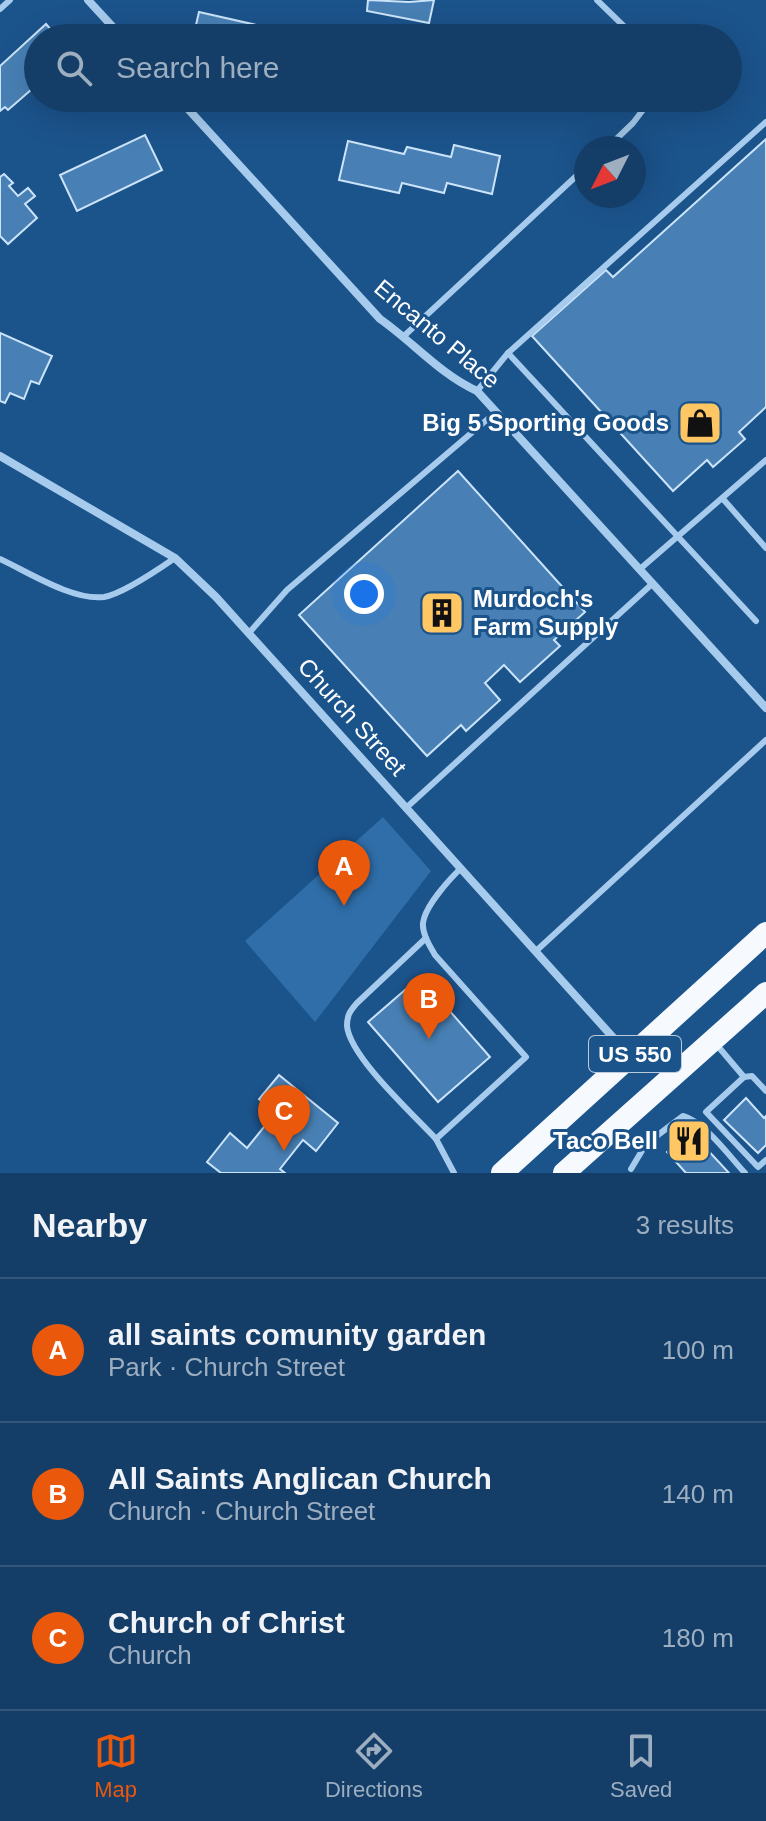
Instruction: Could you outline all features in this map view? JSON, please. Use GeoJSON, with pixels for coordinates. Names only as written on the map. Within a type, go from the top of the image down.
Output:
{"type":"FeatureCollection","features":[{"type":"Feature","properties":{"kind":"highway","name":"US 550"},"geometry":{"type":"LineString","coordinates":[[502,1173],[766,933]]}},
{"type":"Feature","properties":{"kind":"highway","name":"US 550"},"geometry":{"type":"LineString","coordinates":[[564,1173],[766,993]]}},
{"type":"Feature","properties":{"kind":"street"},"geometry":{"type":"LineString","coordinates":[[88,0],[110,24]]}},
{"type":"Feature","properties":{"kind":"street","name":"Encanto Place"},"geometry":{"type":"LineString","coordinates":[[191,112],[380,319],[459,383],[477,391],[766,708]]}},
{"type":"Feature","properties":{"kind":"street","name":"Church Street"},"geometry":{"type":"LineString","coordinates":[[0,456],[175,558],[216,597],[631,1057]]}},
{"type":"Feature","properties":{"kind":"lane"},"geometry":{"type":"LineString","coordinates":[[0,9],[10,0]]}},
{"type":"Feature","properties":{"kind":"lane"},"geometry":{"type":"LineString","coordinates":[[597,0],[622,24]]}},
{"type":"Feature","properties":{"kind":"lane"},"geometry":{"type":"LineString","coordinates":[[619,136],[641,112]]}},
{"type":"Feature","properties":{"kind":"lane"},"geometry":{"type":"LineString","coordinates":[[477,391],[508,353],[766,122]]}},
{"type":"Feature","properties":{"kind":"lane"},"geometry":{"type":"LineString","coordinates":[[404,336],[574,178]]}},
{"type":"Feature","properties":{"kind":"lane"},"geometry":{"type":"LineString","coordinates":[[508,353],[756,621]]}},
{"type":"Feature","properties":{"kind":"lane"},"geometry":{"type":"LineString","coordinates":[[249,633],[287,590],[496,412]]}},
{"type":"Feature","properties":{"kind":"lane"},"geometry":{"type":"LineString","coordinates":[[640,569],[766,460]]}},
{"type":"Feature","properties":{"kind":"lane"},"geometry":{"type":"LineString","coordinates":[[723,499],[766,548]]}},
{"type":"Feature","properties":{"kind":"lane"},"geometry":{"type":"LineString","coordinates":[[0,559],[57,586],[84,595],[106,597],[175,558]]}},
{"type":"Feature","properties":{"kind":"lane"},"geometry":{"type":"LineString","coordinates":[[406,808],[652,584]]}},
{"type":"Feature","properties":{"kind":"lane"},"geometry":{"type":"LineString","coordinates":[[536,951],[766,740]]}},
{"type":"Feature","properties":{"kind":"lane"},"geometry":{"type":"LineString","coordinates":[[436,1139],[526,1057],[435,955],[426,938],[423,923],[443,885],[461,868]]}},
{"type":"Feature","properties":{"kind":"lane"},"geometry":{"type":"LineString","coordinates":[[426,938],[357,1003],[348,1014],[347,1028],[356,1052],[436,1139],[454,1173]]}},
{"type":"Feature","properties":{"kind":"lane"},"geometry":{"type":"LineString","coordinates":[[712,1040],[744,1077]]}},
{"type":"Feature","properties":{"kind":"lane"},"geometry":{"type":"LineString","coordinates":[[766,1091],[752,1076],[744,1077],[706,1112],[758,1167],[766,1160]]}},
{"type":"Feature","properties":{"kind":"lane"},"geometry":{"type":"LineString","coordinates":[[631,1169],[646,1144],[683,1116],[702,1127],[745,1173]]}},
{"type":"Feature","properties":{"kind":"shaded area"},"geometry":{"type":"Polygon","coordinates":[[[383,817],[431,871],[315,1022],[245,941],[383,817]]]}},
{"type":"Feature","properties":{"kind":"building"},"geometry":{"type":"Polygon","coordinates":[[[368,0],[434,0],[429,23],[367,11],[368,0]]]}},
{"type":"Feature","properties":{"kind":"building"},"geometry":{"type":"Polygon","coordinates":[[[199,12],[252,24],[196,24],[199,12]]]}},
{"type":"Feature","properties":{"kind":"building"},"geometry":{"type":"Polygon","coordinates":[[[24,44],[24,96],[8,110],[5,107],[0,111],[0,66],[24,44]]]}},
{"type":"Feature","properties":{"kind":"building"},"geometry":{"type":"Polygon","coordinates":[[[145,135],[162,170],[77,211],[60,175],[145,135]]]}},
{"type":"Feature","properties":{"kind":"building"},"geometry":{"type":"Polygon","coordinates":[[[766,139],[766,407],[739,432],[745,439],[713,467],[707,460],[673,491],[532,336],[606,270],[613,277],[766,139]]]}},
{"type":"Feature","properties":{"kind":"building"},"geometry":{"type":"Polygon","coordinates":[[[348,141],[404,154],[407,147],[451,157],[454,145],[500,156],[492,194],[447,183],[444,193],[402,183],[399,193],[339,180],[348,141]]]}},
{"type":"Feature","properties":{"kind":"building"},"geometry":{"type":"Polygon","coordinates":[[[4,174],[13,183],[9,186],[18,196],[28,188],[35,196],[25,204],[37,218],[8,244],[0,236],[0,177],[4,174]]]}},
{"type":"Feature","properties":{"kind":"building"},"geometry":{"type":"Polygon","coordinates":[[[0,333],[52,356],[39,384],[31,381],[24,399],[10,393],[5,403],[0,401],[0,333]]]}},
{"type":"Feature","properties":{"kind":"building","name":"Murdoch's Farm Supply"},"geometry":{"type":"Polygon","coordinates":[[[458,471],[585,612],[554,640],[560,646],[520,682],[504,665],[485,683],[500,700],[466,731],[461,725],[427,756],[299,615],[458,471]]]}},
{"type":"Feature","properties":{"kind":"building"},"geometry":{"type":"Polygon","coordinates":[[[420,977],[490,1057],[438,1102],[368,1022],[420,977]]]}},
{"type":"Feature","properties":{"kind":"building"},"geometry":{"type":"Polygon","coordinates":[[[279,1075],[338,1123],[316,1151],[303,1140],[280,1169],[285,1173],[221,1173],[207,1162],[230,1133],[247,1148],[276,1112],[259,1099],[279,1075]]]}},
{"type":"Feature","properties":{"kind":"building"},"geometry":{"type":"Polygon","coordinates":[[[746,1098],[764,1118],[766,1116],[766,1145],[758,1153],[724,1120],[746,1098]]]}},
{"type":"Feature","properties":{"kind":"building","name":"Taco Bell"},"geometry":{"type":"Polygon","coordinates":[[[690,1131],[729,1173],[686,1173],[667,1152],[690,1131]]]}},
{"type":"Feature","properties":{"kind":"place","name":"Big 5 Sporting Goods"},"geometry":{"type":"Point","coordinates":[700,423]}},
{"type":"Feature","properties":{"kind":"place","name":"Murdoch's Farm Supply"},"geometry":{"type":"Point","coordinates":[442,613]}},
{"type":"Feature","properties":{"kind":"place","name":"all saints comunity garden"},"geometry":{"type":"Point","coordinates":[344,906]}},
{"type":"Feature","properties":{"kind":"place","name":"All Saints Anglican Church"},"geometry":{"type":"Point","coordinates":[429,1039]}},
{"type":"Feature","properties":{"kind":"place","name":"Taco Bell"},"geometry":{"type":"Point","coordinates":[689,1141]}},
{"type":"Feature","properties":{"kind":"place","name":"Church of Christ"},"geometry":{"type":"Point","coordinates":[284,1151]}}]}
